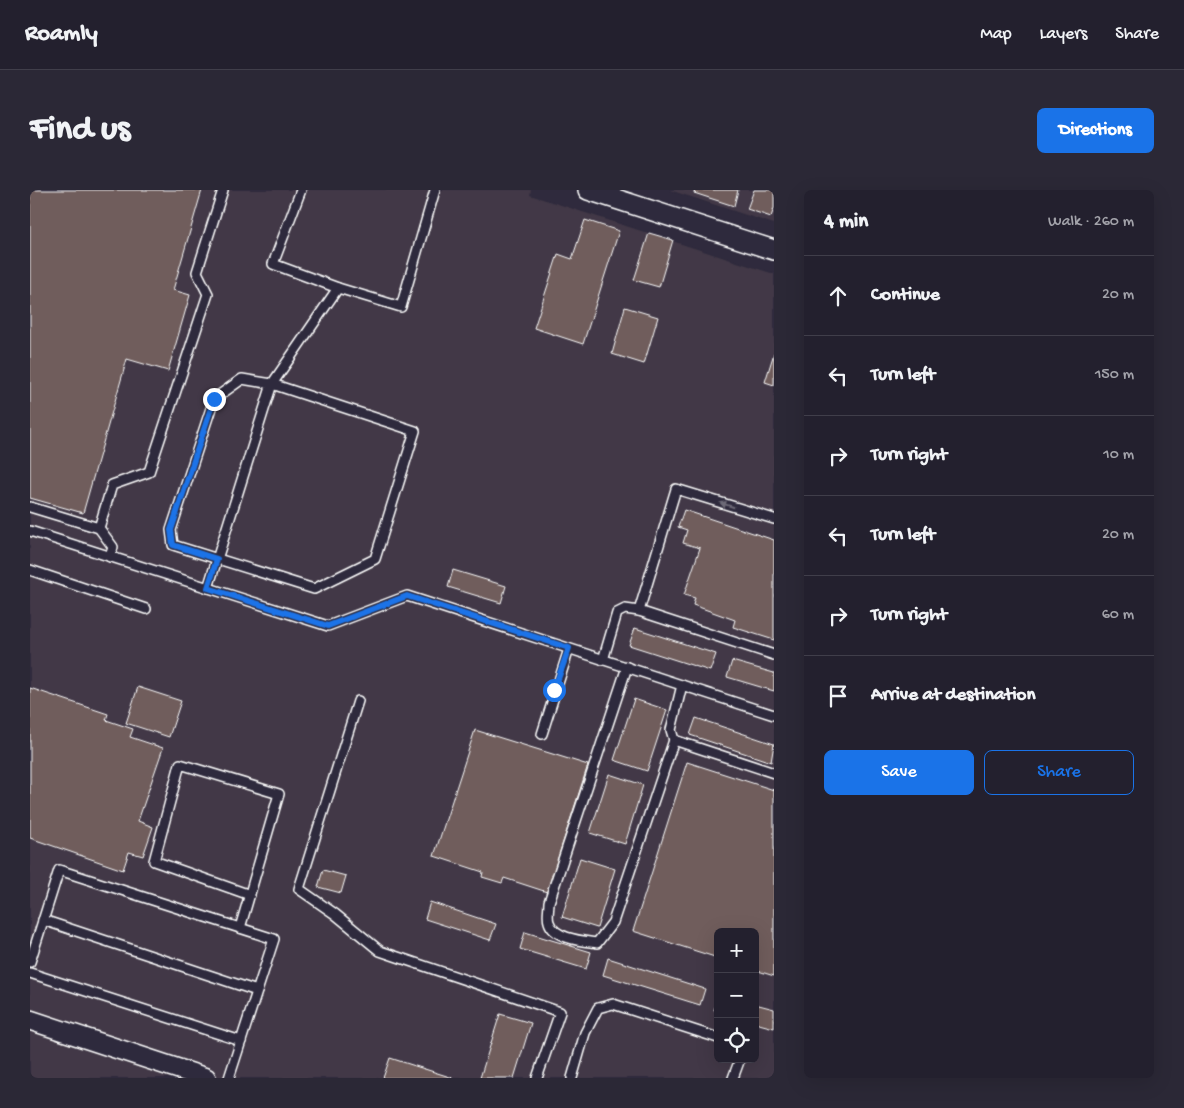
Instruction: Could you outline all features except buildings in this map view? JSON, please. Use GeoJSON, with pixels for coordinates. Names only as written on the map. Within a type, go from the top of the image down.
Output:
{"type":"FeatureCollection","features":[{"type":"Feature","properties":{"kind":"street"},"geometry":{"type":"LineString","coordinates":[[588,190],[774,250]]}},
{"type":"Feature","properties":{"kind":"street"},"geometry":{"type":"LineString","coordinates":[[30,1020],[206,1078]]}},
{"type":"Feature","properties":{"kind":"lane"},"geometry":{"type":"LineString","coordinates":[[98,528],[112,486],[149,472],[208,294],[198,272],[223,190]]}},
{"type":"Feature","properties":{"kind":"lane"},"geometry":{"type":"LineString","coordinates":[[301,190],[274,264],[338,288],[401,307],[436,190]]}},
{"type":"Feature","properties":{"kind":"lane"},"geometry":{"type":"LineString","coordinates":[[208,588],[272,384],[338,288]]}},
{"type":"Feature","properties":{"kind":"lane"},"geometry":{"type":"LineString","coordinates":[[242,379],[272,384],[416,430],[375,559],[314,589],[173,545],[171,530],[214,399],[242,379]]}},
{"type":"Feature","properties":{"kind":"lane"},"geometry":{"type":"LineString","coordinates":[[639,611],[676,489],[774,519]]}},
{"type":"Feature","properties":{"kind":"lane"},"geometry":{"type":"LineString","coordinates":[[30,507],[98,528],[113,547],[110,557]]}},
{"type":"Feature","properties":{"kind":"lane"},"geometry":{"type":"LineString","coordinates":[[30,532],[328,626],[407,596],[774,715]]}},
{"type":"Feature","properties":{"kind":"lane"},"geometry":{"type":"LineString","coordinates":[[30,570],[146,609]]}},
{"type":"Feature","properties":{"kind":"lane"},"geometry":{"type":"LineString","coordinates":[[603,660],[616,613],[625,610],[639,611],[774,655]]}},
{"type":"Feature","properties":{"kind":"lane"},"geometry":{"type":"LineString","coordinates":[[542,734],[569,648]]}},
{"type":"Feature","properties":{"kind":"lane"},"geometry":{"type":"LineString","coordinates":[[627,667],[549,902],[549,922],[556,932],[580,941],[597,943],[607,933],[613,922],[674,740],[670,730],[682,685]]}},
{"type":"Feature","properties":{"kind":"lane"},"geometry":{"type":"LineString","coordinates":[[358,701],[299,889],[335,914],[380,951],[560,1012],[537,1078]]}},
{"type":"Feature","properties":{"kind":"lane"},"geometry":{"type":"LineString","coordinates":[[674,740],[774,773]]}},
{"type":"Feature","properties":{"kind":"lane"},"geometry":{"type":"LineString","coordinates":[[240,928],[250,895],[279,794],[180,764],[154,861],[250,895]]}},
{"type":"Feature","properties":{"kind":"lane"},"geometry":{"type":"LineString","coordinates":[[30,962],[59,870],[274,939],[230,1078]]}},
{"type":"Feature","properties":{"kind":"lane"},"geometry":{"type":"LineString","coordinates":[[43,920],[257,991]]}},
{"type":"Feature","properties":{"kind":"lane"},"geometry":{"type":"LineString","coordinates":[[30,973],[241,1041]]}},
{"type":"Feature","properties":{"kind":"lane"},"geometry":{"type":"LineString","coordinates":[[572,1078],[585,1034],[598,1008],[613,1004],[714,1037]]}},
{"type":"Feature","properties":{"kind":"lane"},"geometry":{"type":"LineString","coordinates":[[734,1078],[739,1063]]}},
{"type":"Feature","properties":{"kind":"shaded area"},"geometry":{"type":"Polygon","coordinates":[[[30,190],[531,190],[530,195],[774,274],[774,1078],[30,1078],[30,190]]]}},
{"type":"Feature","properties":{"kind":"shaded area"},"geometry":{"type":"Polygon","coordinates":[[[670,190],[774,190],[774,224],[670,190]]]}},
{"type":"Feature","properties":{"kind":"route"},"geometry":{"type":"LineString","coordinates":[[214,399],[171,530],[173,545],[217,559],[208,588],[328,626],[407,596],[569,648],[554,690]]}}]}
